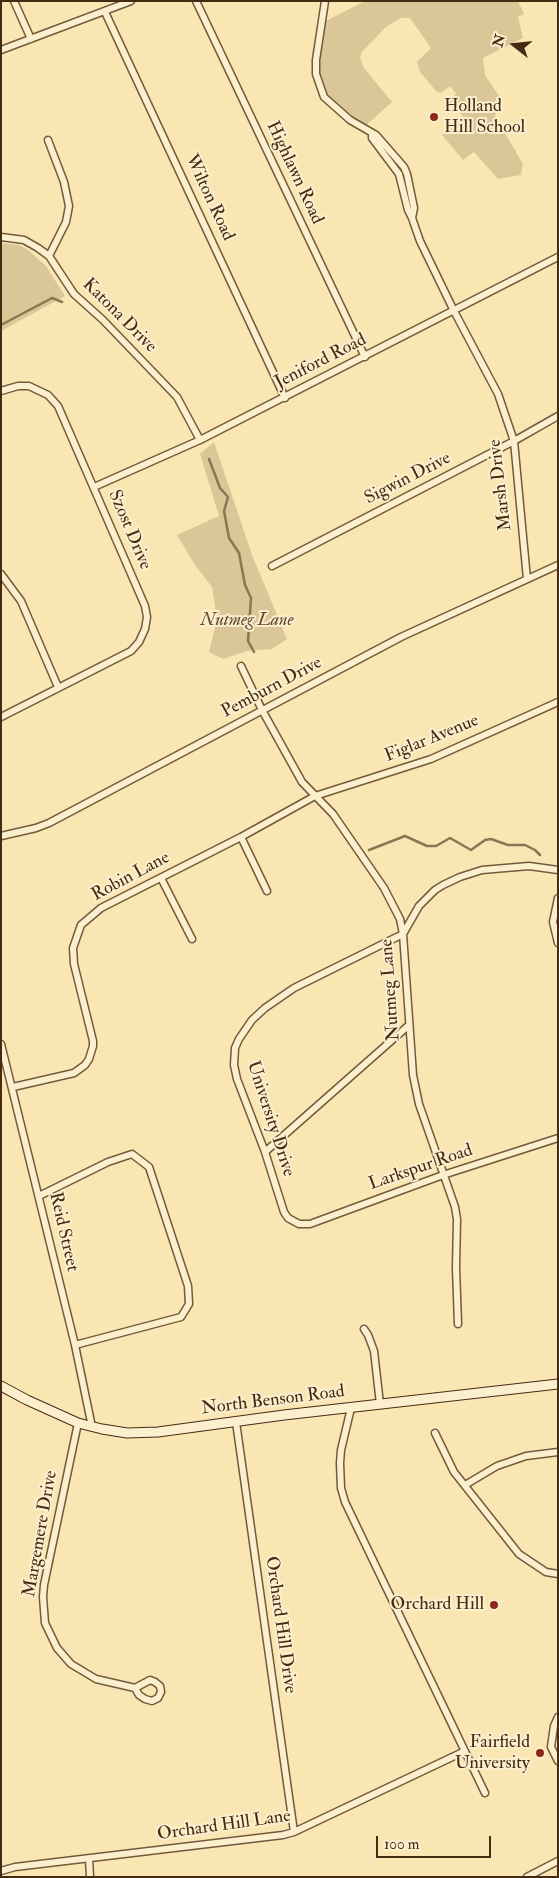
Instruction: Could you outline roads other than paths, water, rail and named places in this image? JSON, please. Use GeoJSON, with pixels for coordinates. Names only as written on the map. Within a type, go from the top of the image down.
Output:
{"type":"FeatureCollection","features":[{"type":"Feature","properties":{"kind":"main road","name":"North Benson Road"},"geometry":{"type":"LineString","coordinates":[[1,1386],[78,1423],[117,1432],[136,1433],[558,1384]]}},
{"type":"Feature","properties":{"kind":"street"},"geometry":{"type":"LineString","coordinates":[[14,1],[31,39]]}},
{"type":"Feature","properties":{"kind":"street"},"geometry":{"type":"LineString","coordinates":[[1,50],[131,1]]}},
{"type":"Feature","properties":{"kind":"street","name":"Highlawn Road"},"geometry":{"type":"LineString","coordinates":[[196,1],[364,357]]}},
{"type":"Feature","properties":{"kind":"street","name":"Marsh Drive"},"geometry":{"type":"LineString","coordinates":[[325,1],[316,60],[316,74],[324,98],[350,120],[372,134],[372,138],[399,174],[408,210],[420,241],[454,311],[498,394],[514,441],[527,579]]}},
{"type":"Feature","properties":{"kind":"street","name":"Wilton Road"},"geometry":{"type":"LineString","coordinates":[[105,12],[286,398]]}},
{"type":"Feature","properties":{"kind":"street"},"geometry":{"type":"LineString","coordinates":[[48,140],[64,182],[69,206],[66,222],[49,256]]}},
{"type":"Feature","properties":{"kind":"street","name":"Katona Drive"},"geometry":{"type":"LineString","coordinates":[[1,237],[32,243],[49,256],[74,294],[177,397],[200,440]]}},
{"type":"Feature","properties":{"kind":"street","name":"Jeniford Road"},"geometry":{"type":"LineString","coordinates":[[94,487],[200,440],[286,398],[558,257]]}},
{"type":"Feature","properties":{"kind":"street","name":"Szost Drive"},"geometry":{"type":"LineString","coordinates":[[1,391],[18,386],[29,386],[48,395],[58,406],[145,606],[147,617],[145,629],[139,642],[131,651],[1,717]]}},
{"type":"Feature","properties":{"kind":"street","name":"Sigwin Drive"},"geometry":{"type":"LineString","coordinates":[[272,566],[514,441],[558,416]]}},
{"type":"Feature","properties":{"kind":"street","name":"Pemburn Drive"},"geometry":{"type":"LineString","coordinates":[[1,836],[49,823],[401,637],[558,565]]}},
{"type":"Feature","properties":{"kind":"street"},"geometry":{"type":"LineString","coordinates":[[1,574],[22,601],[58,687]]}},
{"type":"Feature","properties":{"kind":"street","name":"Nutmeg Lane"},"geometry":{"type":"LineString","coordinates":[[241,666],[262,710],[302,782],[332,814],[394,905],[403,934],[412,1075],[455,1207],[457,1219],[458,1324]]}},
{"type":"Feature","properties":{"kind":"street","name":"Figlar Avenue"},"geometry":{"type":"LineString","coordinates":[[315,796],[431,758],[558,702]]}},
{"type":"Feature","properties":{"kind":"street","name":"Robin Lane"},"geometry":{"type":"LineString","coordinates":[[13,1087],[74,1073],[85,1065],[93,1046],[73,957],[73,948],[78,930],[85,920],[101,908],[241,837],[315,796]]}},
{"type":"Feature","properties":{"kind":"street"},"geometry":{"type":"LineString","coordinates":[[241,837],[267,891]]}},
{"type":"Feature","properties":{"kind":"street"},"geometry":{"type":"LineString","coordinates":[[403,934],[413,915],[425,899],[435,890],[460,877],[482,870],[529,866],[558,870]]}},
{"type":"Feature","properties":{"kind":"street"},"geometry":{"type":"LineString","coordinates":[[161,878],[192,939]]}},
{"type":"Feature","properties":{"kind":"street"},"geometry":{"type":"LineString","coordinates":[[558,898],[554,922],[558,943]]}},
{"type":"Feature","properties":{"kind":"street","name":"University Drive"},"geometry":{"type":"LineString","coordinates":[[294,1222],[284,1212],[265,1152],[235,1071],[235,1048],[244,1030],[266,1008],[294,988],[403,934]]}},
{"type":"Feature","properties":{"kind":"street"},"geometry":{"type":"LineString","coordinates":[[265,1152],[408,1026]]}},
{"type":"Feature","properties":{"kind":"street","name":"Reid Street"},"geometry":{"type":"LineString","coordinates":[[1,1044],[75,1346],[92,1427]]}},
{"type":"Feature","properties":{"kind":"street","name":"Larkspur Road"},"geometry":{"type":"LineString","coordinates":[[294,1222],[310,1224],[443,1175],[558,1138]]}},
{"type":"Feature","properties":{"kind":"street"},"geometry":{"type":"LineString","coordinates":[[39,1196],[108,1162],[132,1154],[149,1166],[188,1286],[189,1304],[181,1317],[75,1346]]}},
{"type":"Feature","properties":{"kind":"street"},"geometry":{"type":"LineString","coordinates":[[364,1328],[376,1359],[380,1404]]}},
{"type":"Feature","properties":{"kind":"street"},"geometry":{"type":"LineString","coordinates":[[351,1408],[341,1450],[340,1463],[341,1488],[345,1502],[486,1793]]}},
{"type":"Feature","properties":{"kind":"street","name":"Orchard Hill Drive"},"geometry":{"type":"LineString","coordinates":[[236,1422],[294,1832]]}},
{"type":"Feature","properties":{"kind":"street","name":"Margemere Drive"},"geometry":{"type":"LineString","coordinates":[[78,1423],[42,1597],[45,1623],[56,1648],[71,1664],[96,1679],[135,1688]]}},
{"type":"Feature","properties":{"kind":"street"},"geometry":{"type":"LineString","coordinates":[[435,1433],[454,1472],[519,1554],[546,1572],[558,1574]]}},
{"type":"Feature","properties":{"kind":"street"},"geometry":{"type":"LineString","coordinates":[[465,1485],[497,1466],[526,1456],[558,1452]]}},
{"type":"Feature","properties":{"kind":"street"},"geometry":{"type":"LineString","coordinates":[[558,1717],[554,1726],[551,1747],[558,1761]]}},
{"type":"Feature","properties":{"kind":"street","name":"Orchard Hill Lane"},"geometry":{"type":"LineString","coordinates":[[1,1871],[15,1867],[294,1832],[465,1751]]}},
{"type":"Feature","properties":{"kind":"street"},"geometry":{"type":"LineString","coordinates":[[89,1859],[90,1877]]}},
{"type":"Feature","properties":{"kind":"street"},"geometry":{"type":"LineString","coordinates":[[527,1877],[558,1861]]}},
{"type":"Feature","properties":{"kind":"waterway"},"geometry":{"type":"LineString","coordinates":[[1,325],[52,298],[62,302]]}},
{"type":"Feature","properties":{"kind":"waterway"},"geometry":{"type":"LineString","coordinates":[[209,459],[220,488],[228,497],[224,511],[229,538],[239,553],[245,585],[251,598],[248,641],[254,652]]}},
{"type":"Feature","properties":{"kind":"waterway"},"geometry":{"type":"LineString","coordinates":[[369,850],[405,836],[427,846],[436,846],[450,838],[471,850],[485,840],[491,839],[508,845],[525,845],[540,855]]}},
{"type":"Feature","properties":{"kind":"place","name":"Holland Hill School"},"geometry":{"type":"Point","coordinates":[434,117]}},
{"type":"Feature","properties":{"kind":"place","name":"Orchard Hill"},"geometry":{"type":"Point","coordinates":[494,1605]}},
{"type":"Feature","properties":{"kind":"place","name":"Fairfield University"},"geometry":{"type":"Point","coordinates":[540,1753]}}]}
